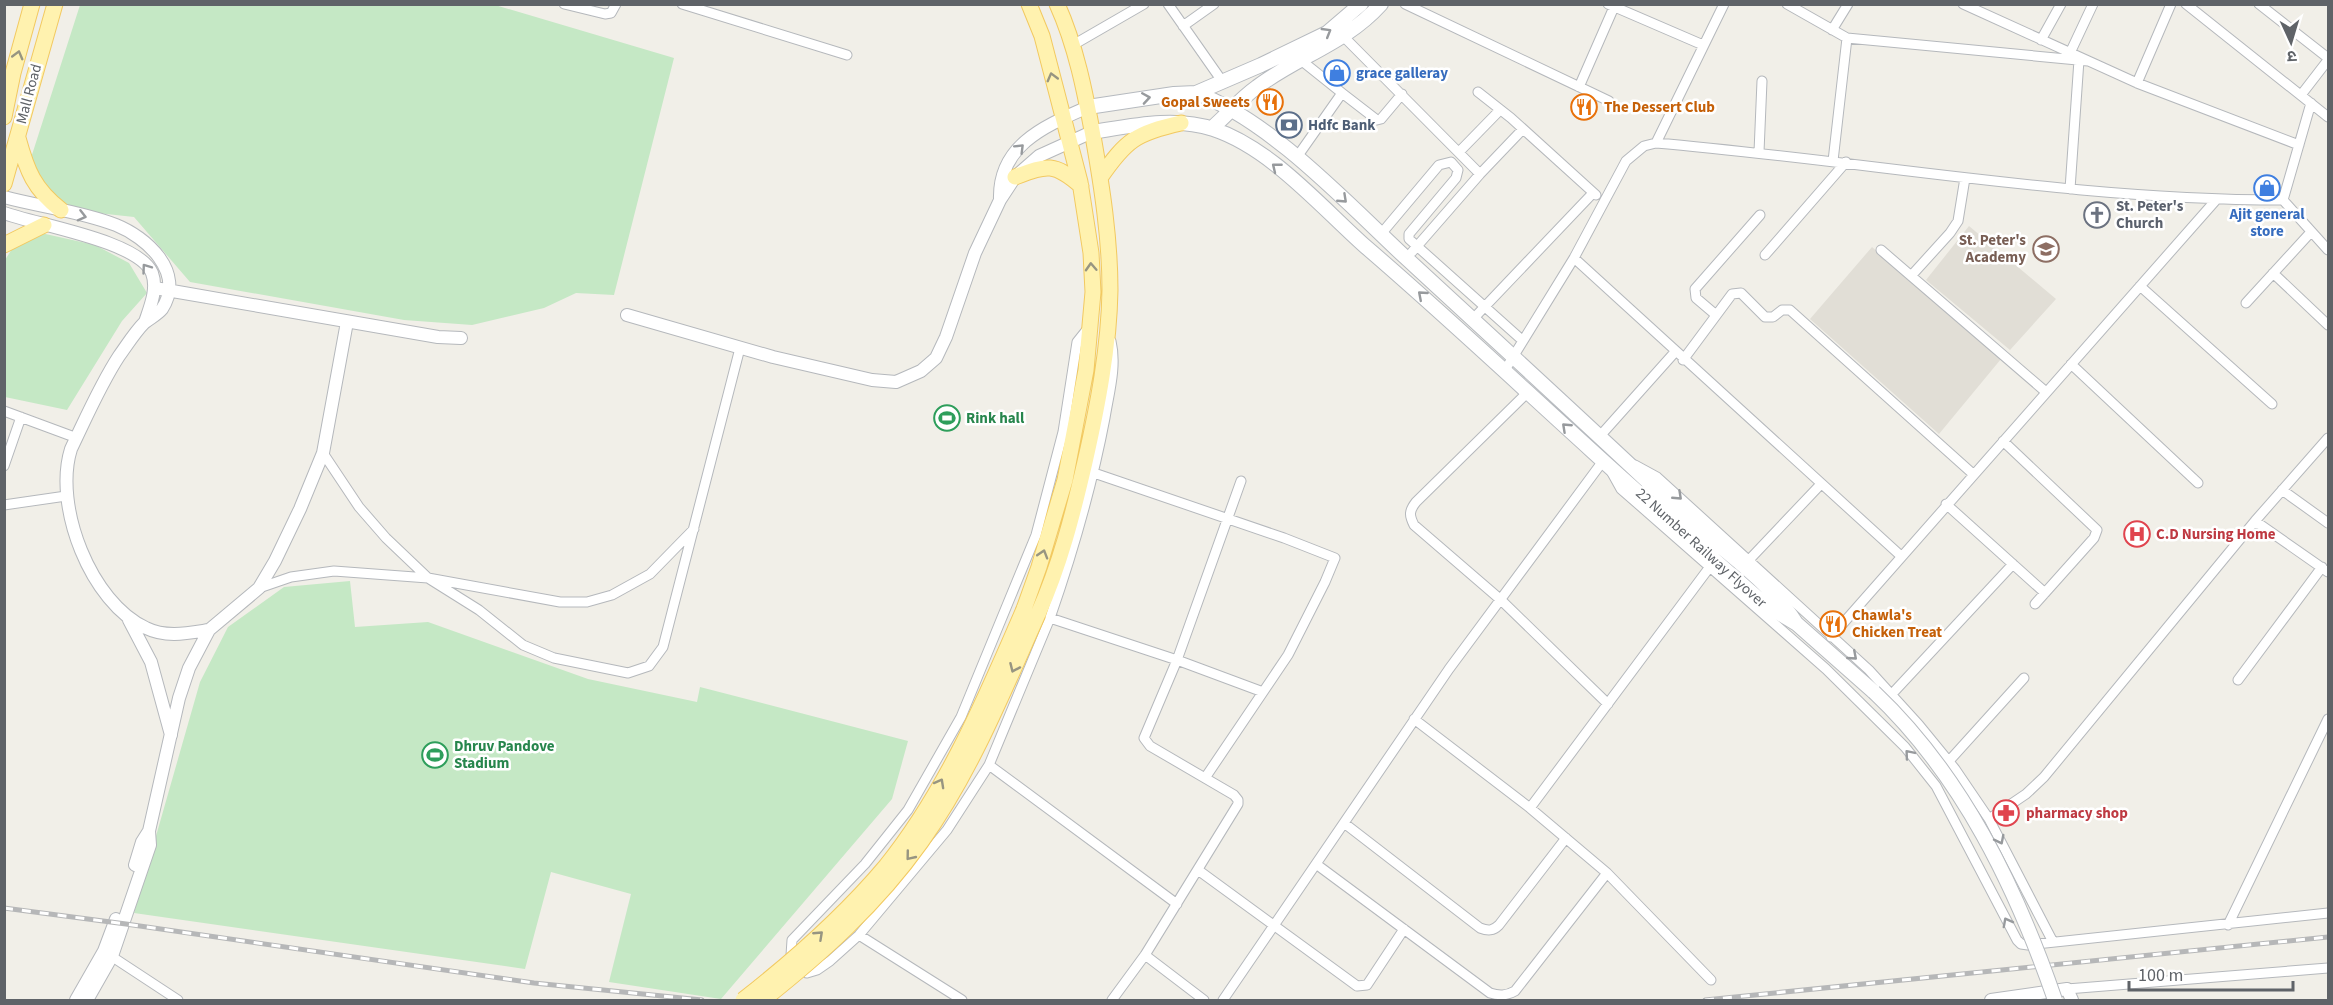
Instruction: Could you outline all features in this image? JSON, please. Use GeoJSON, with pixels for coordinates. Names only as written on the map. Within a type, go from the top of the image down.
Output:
{"type":"FeatureCollection","features":[{"type":"Feature","properties":{"kind":"main road","name":"Mall Road"},"geometry":{"type":"LineString","coordinates":[[4,117],[32,4]]}},
{"type":"Feature","properties":{"kind":"main road","name":"Mall Road"},"geometry":{"type":"LineString","coordinates":[[4,184],[54,4]]}},
{"type":"Feature","properties":{"kind":"main road"},"geometry":{"type":"LineString","coordinates":[[743,1000],[835,921],[886,865],[925,812],[1037,614],[1039,567],[1065,480],[1091,326],[1093,292],[1091,254],[1081,186],[1042,36],[1029,4]]}},
{"type":"Feature","properties":{"kind":"main road"},"geometry":{"type":"LineString","coordinates":[[763,1000],[814,959],[853,922],[921,843],[974,754],[1037,614],[1067,535],[1095,418],[1108,328],[1109,253],[1088,107],[1073,45],[1057,4]]}},
{"type":"Feature","properties":{"kind":"main road"},"geometry":{"type":"LineString","coordinates":[[1088,107],[1173,93],[1196,93],[1262,65],[1327,33],[1361,4]]}},
{"type":"Feature","properties":{"kind":"main road"},"geometry":{"type":"LineString","coordinates":[[1212,128],[1257,86],[1344,37],[1359,27],[1381,4]]}},
{"type":"Feature","properties":{"kind":"main road","name":"22 Number Railway Flyover"},"geometry":{"type":"LineString","coordinates":[[1196,93],[1232,108],[1297,157],[1513,355],[1700,531],[1785,606],[1797,624],[1874,692],[1923,745],[1986,839],[2035,941],[2055,1000]]}},
{"type":"Feature","properties":{"kind":"main road"},"geometry":{"type":"LineString","coordinates":[[1100,178],[1119,151],[1131,140],[1152,129],[1181,123]]}},
{"type":"Feature","properties":{"kind":"main road","name":"22 Number Railway Flyover"},"geometry":{"type":"LineString","coordinates":[[1092,132],[1146,124],[1181,123],[1212,128],[1254,149],[1318,201],[1358,240],[1774,613],[1797,624]]}},
{"type":"Feature","properties":{"kind":"main road"},"geometry":{"type":"LineString","coordinates":[[18,135],[26,166],[35,184],[44,197],[61,210]]}},
{"type":"Feature","properties":{"kind":"main road"},"geometry":{"type":"LineString","coordinates":[[1015,177],[1051,166],[1065,171],[1081,186]]}},
{"type":"Feature","properties":{"kind":"main road"},"geometry":{"type":"LineString","coordinates":[[4,244],[44,225]]}},
{"type":"Feature","properties":{"kind":"street"},"geometry":{"type":"LineString","coordinates":[[564,4],[605,15],[611,13],[616,4]]}},
{"type":"Feature","properties":{"kind":"street"},"geometry":{"type":"LineString","coordinates":[[682,4],[847,55]]}},
{"type":"Feature","properties":{"kind":"street"},"geometry":{"type":"LineString","coordinates":[[1073,45],[1144,4]]}},
{"type":"Feature","properties":{"kind":"street"},"geometry":{"type":"LineString","coordinates":[[1168,4],[1222,81]]}},
{"type":"Feature","properties":{"kind":"street"},"geometry":{"type":"LineString","coordinates":[[1183,26],[1214,4]]}},
{"type":"Feature","properties":{"kind":"street"},"geometry":{"type":"LineString","coordinates":[[1405,4],[1610,101]]}},
{"type":"Feature","properties":{"kind":"street"},"geometry":{"type":"LineString","coordinates":[[1656,143],[1724,4]]}},
{"type":"Feature","properties":{"kind":"street"},"geometry":{"type":"LineString","coordinates":[[1787,4],[1847,38],[2084,61]]}},
{"type":"Feature","properties":{"kind":"street"},"geometry":{"type":"LineString","coordinates":[[1832,30],[1848,4]]}},
{"type":"Feature","properties":{"kind":"street"},"geometry":{"type":"LineString","coordinates":[[1963,4],[2084,61],[2298,145]]}},
{"type":"Feature","properties":{"kind":"street"},"geometry":{"type":"LineString","coordinates":[[2041,40],[2061,4]]}},
{"type":"Feature","properties":{"kind":"street"},"geometry":{"type":"LineString","coordinates":[[2070,53],[2093,4]]}},
{"type":"Feature","properties":{"kind":"street"},"geometry":{"type":"LineString","coordinates":[[2137,83],[2171,4]]}},
{"type":"Feature","properties":{"kind":"street"},"geometry":{"type":"LineString","coordinates":[[2186,4],[2328,117]]}},
{"type":"Feature","properties":{"kind":"street"},"geometry":{"type":"LineString","coordinates":[[2259,4],[2328,59],[2301,95]]}},
{"type":"Feature","properties":{"kind":"street"},"geometry":{"type":"LineString","coordinates":[[1579,87],[1611,6],[1703,45]]}},
{"type":"Feature","properties":{"kind":"street"},"geometry":{"type":"LineString","coordinates":[[1344,37],[1480,174]]}},
{"type":"Feature","properties":{"kind":"street"},"geometry":{"type":"LineString","coordinates":[[1833,161],[1847,38]]}},
{"type":"Feature","properties":{"kind":"street"},"geometry":{"type":"LineString","coordinates":[[1302,61],[1377,120],[1381,119],[1402,94]]}},
{"type":"Feature","properties":{"kind":"street"},"geometry":{"type":"LineString","coordinates":[[2070,189],[2084,61]]}},
{"type":"Feature","properties":{"kind":"street"},"geometry":{"type":"LineString","coordinates":[[1759,152],[1762,81]]}},
{"type":"Feature","properties":{"kind":"street"},"geometry":{"type":"LineString","coordinates":[[1478,92],[1523,129],[1604,203]]}},
{"type":"Feature","properties":{"kind":"street"},"geometry":{"type":"LineString","coordinates":[[1297,157],[1342,93]]}},
{"type":"Feature","properties":{"kind":"street"},"geometry":{"type":"LineString","coordinates":[[2283,200],[2312,103]]}},
{"type":"Feature","properties":{"kind":"street"},"geometry":{"type":"LineString","coordinates":[[1000,200],[999,183],[1004,168],[1014,152],[1041,129],[1088,107]]}},
{"type":"Feature","properties":{"kind":"street"},"geometry":{"type":"LineString","coordinates":[[1459,152],[1500,110]]}},
{"type":"Feature","properties":{"kind":"street"},"geometry":{"type":"LineString","coordinates":[[1406,258],[1523,129]]}},
{"type":"Feature","properties":{"kind":"street"},"geometry":{"type":"LineString","coordinates":[[627,315],[740,348],[872,380],[896,382],[921,371],[936,358],[946,337],[975,253],[1000,200],[1015,177],[1040,156],[1068,141],[1092,132]]}},
{"type":"Feature","properties":{"kind":"street"},"geometry":{"type":"LineString","coordinates":[[1505,370],[1574,258],[1626,161],[1644,146],[1656,143],[1759,152],[2070,189],[2216,200],[2283,200],[2328,250]]}},
{"type":"Feature","properties":{"kind":"street"},"geometry":{"type":"LineString","coordinates":[[1381,234],[1439,165],[1451,162],[1458,170],[1456,178],[1409,234],[1410,241],[1522,340]]}},
{"type":"Feature","properties":{"kind":"street"},"geometry":{"type":"LineString","coordinates":[[1765,255],[1846,162]]}},
{"type":"Feature","properties":{"kind":"street"},"geometry":{"type":"LineString","coordinates":[[1911,276],[1958,221],[1965,178]]}},
{"type":"Feature","properties":{"kind":"street"},"geometry":{"type":"LineString","coordinates":[[1473,319],[1593,193]]}},
{"type":"Feature","properties":{"kind":"street"},"geometry":{"type":"LineString","coordinates":[[4,197],[116,225],[147,243],[165,267],[168,290],[162,309],[145,322],[110,371],[68,461],[66,496],[74,530],[90,568],[105,594],[128,618],[147,629],[164,634],[209,630]]}},
{"type":"Feature","properties":{"kind":"street"},"geometry":{"type":"LineString","coordinates":[[1831,637],[2216,200]]}},
{"type":"Feature","properties":{"kind":"street"},"geometry":{"type":"LineString","coordinates":[[4,213],[100,240],[146,263],[152,273],[154,288],[145,322]]}},
{"type":"Feature","properties":{"kind":"street"},"geometry":{"type":"LineString","coordinates":[[1716,315],[1696,298],[1695,289],[1760,215]]}},
{"type":"Feature","properties":{"kind":"street"},"geometry":{"type":"LineString","coordinates":[[2246,303],[2311,232]]}},
{"type":"Feature","properties":{"kind":"street"},"geometry":{"type":"LineString","coordinates":[[1881,250],[2046,392]]}},
{"type":"Feature","properties":{"kind":"street"},"geometry":{"type":"LineString","coordinates":[[1574,258],[1674,352],[1901,556]]}},
{"type":"Feature","properties":{"kind":"street"},"geometry":{"type":"LineString","coordinates":[[2274,273],[2328,325]]}},
{"type":"Feature","properties":{"kind":"street"},"geometry":{"type":"LineString","coordinates":[[2140,286],[2272,404]]}},
{"type":"Feature","properties":{"kind":"street"},"geometry":{"type":"LineString","coordinates":[[154,288],[438,337],[461,338]]}},
{"type":"Feature","properties":{"kind":"street"},"geometry":{"type":"LineString","coordinates":[[1683,360],[1732,294],[1741,293],[1765,317],[1773,317],[1782,310],[1790,310],[1973,474]]}},
{"type":"Feature","properties":{"kind":"street"},"geometry":{"type":"LineString","coordinates":[[87,1000],[108,954],[150,845],[149,831],[183,684],[209,630],[259,588],[300,509],[323,453],[347,322]]}},
{"type":"Feature","properties":{"kind":"street"},"geometry":{"type":"LineString","coordinates":[[1091,326],[1077,342],[1063,432],[1036,535],[961,717],[908,810],[865,864],[792,940],[791,955],[807,973],[817,970],[830,961],[859,935],[947,830],[989,765],[1037,614],[1094,473],[1112,380],[1113,348],[1108,328]]}},
{"type":"Feature","properties":{"kind":"street"},"geometry":{"type":"LineString","coordinates":[[323,453],[373,524],[428,578],[479,610],[523,645],[573,662],[628,673],[639,671],[649,666],[663,647],[696,527],[740,348]]}},
{"type":"Feature","properties":{"kind":"street"},"geometry":{"type":"LineString","coordinates":[[1600,436],[1674,352]]}},
{"type":"Feature","properties":{"kind":"street"},"geometry":{"type":"LineString","coordinates":[[2071,364],[2198,483]]}},
{"type":"Feature","properties":{"kind":"street"},"geometry":{"type":"LineString","coordinates":[[1528,392],[1410,509],[1410,517],[1414,525],[1501,600],[1608,704]]}},
{"type":"Feature","properties":{"kind":"street"},"geometry":{"type":"LineString","coordinates":[[4,411],[77,438]]}},
{"type":"Feature","properties":{"kind":"street"},"geometry":{"type":"LineString","coordinates":[[4,466],[21,417]]}},
{"type":"Feature","properties":{"kind":"street"},"geometry":{"type":"LineString","coordinates":[[2002,441],[2097,530],[2094,538],[2035,604]]}},
{"type":"Feature","properties":{"kind":"street"},"geometry":{"type":"LineString","coordinates":[[1989,819],[2026,794],[2044,777],[2282,490],[2326,445]]}},
{"type":"Feature","properties":{"kind":"street"},"geometry":{"type":"LineString","coordinates":[[1223,1000],[1449,669],[1606,464],[1621,489],[1826,669],[1905,747],[1936,786],[2016,939],[2021,944],[2228,925],[2328,913]]}},
{"type":"Feature","properties":{"kind":"street"},"geometry":{"type":"LineString","coordinates":[[1630,464],[1647,470],[1657,477],[1869,670],[1892,695],[1948,761],[1989,819],[2053,942]]}},
{"type":"Feature","properties":{"kind":"street"},"geometry":{"type":"LineString","coordinates":[[1094,473],[1284,538],[1335,558],[1291,650],[1205,778]]}},
{"type":"Feature","properties":{"kind":"street"},"geometry":{"type":"LineString","coordinates":[[1112,1000],[1145,956],[1238,804],[1234,795],[1150,746],[1144,738],[1177,660],[1241,481]]}},
{"type":"Feature","properties":{"kind":"street"},"geometry":{"type":"LineString","coordinates":[[1748,561],[1821,484]]}},
{"type":"Feature","properties":{"kind":"street"},"geometry":{"type":"LineString","coordinates":[[2282,490],[2328,523]]}},
{"type":"Feature","properties":{"kind":"street"},"geometry":{"type":"LineString","coordinates":[[4,505],[66,496]]}},
{"type":"Feature","properties":{"kind":"street"},"geometry":{"type":"LineString","coordinates":[[1946,504],[2045,593]]}},
{"type":"Feature","properties":{"kind":"street"},"geometry":{"type":"LineString","coordinates":[[2238,680],[2325,570],[2255,522]]}},
{"type":"Feature","properties":{"kind":"street"},"geometry":{"type":"LineString","coordinates":[[259,588],[291,577],[318,572],[428,578],[560,602],[587,602],[612,595],[650,574],[696,527]]}},
{"type":"Feature","properties":{"kind":"street"},"geometry":{"type":"LineString","coordinates":[[1892,695],[2013,564]]}},
{"type":"Feature","properties":{"kind":"street"},"geometry":{"type":"LineString","coordinates":[[1530,808],[1709,568]]}},
{"type":"Feature","properties":{"kind":"street"},"geometry":{"type":"LineString","coordinates":[[1037,614],[1177,660],[1263,692]]}},
{"type":"Feature","properties":{"kind":"street"},"geometry":{"type":"LineString","coordinates":[[128,618],[151,662],[171,739]]}},
{"type":"Feature","properties":{"kind":"street"},"geometry":{"type":"LineString","coordinates":[[1948,761],[2024,678]]}},
{"type":"Feature","properties":{"kind":"street"},"geometry":{"type":"LineString","coordinates":[[1414,719],[1530,808],[1606,873],[1711,980]]}},
{"type":"Feature","properties":{"kind":"street"},"geometry":{"type":"LineString","coordinates":[[2228,925],[2328,719]]}},
{"type":"Feature","properties":{"kind":"street"},"geometry":{"type":"LineString","coordinates":[[989,765],[1177,904]]}},
{"type":"Feature","properties":{"kind":"street"},"geometry":{"type":"LineString","coordinates":[[1344,823],[1480,928],[1487,930],[1499,925],[1566,838]]}},
{"type":"Feature","properties":{"kind":"street"},"geometry":{"type":"LineString","coordinates":[[865,864],[864,881],[872,893],[887,894],[898,890]]}},
{"type":"Feature","properties":{"kind":"street"},"geometry":{"type":"LineString","coordinates":[[1316,864],[1490,993],[1505,998],[1515,992],[1606,873]]}},
{"type":"Feature","properties":{"kind":"street"},"geometry":{"type":"LineString","coordinates":[[1198,870],[1357,986],[1367,986],[1404,929]]}},
{"type":"Feature","properties":{"kind":"street"},"geometry":{"type":"LineString","coordinates":[[859,935],[962,1000]]}},
{"type":"Feature","properties":{"kind":"street"},"geometry":{"type":"LineString","coordinates":[[108,954],[170,998],[178,1000]]}},
{"type":"Feature","properties":{"kind":"street"},"geometry":{"type":"LineString","coordinates":[[76,1000],[108,954]]}},
{"type":"Feature","properties":{"kind":"street"},"geometry":{"type":"LineString","coordinates":[[1145,956],[1204,1000]]}},
{"type":"Feature","properties":{"kind":"street"},"geometry":{"type":"LineString","coordinates":[[1991,1000],[2070,995],[2328,968]]}},
{"type":"Feature","properties":{"kind":"shaded area"},"geometry":{"type":"Polygon","coordinates":[[[1969,226],[2056,299],[2010,350],[1926,280],[1969,226]]]}},
{"type":"Feature","properties":{"kind":"shaded area"},"geometry":{"type":"Polygon","coordinates":[[[1872,247],[2001,359],[1939,434],[1810,319],[1872,247]]]}},
{"type":"Feature","properties":{"kind":"green space"},"geometry":{"type":"Polygon","coordinates":[[[80,5],[495,5],[674,58],[614,295],[576,293],[544,308],[472,325],[404,320],[190,282],[134,217],[70,210],[50,196],[30,161],[80,5]]]}},
{"type":"Feature","properties":{"kind":"green space"},"geometry":{"type":"Polygon","coordinates":[[[41,233],[95,245],[129,263],[147,293],[122,321],[67,410],[5,397],[5,260],[17,241],[41,233]]]}},
{"type":"Feature","properties":{"kind":"green space"},"geometry":{"type":"Polygon","coordinates":[[[350,581],[355,627],[428,622],[588,679],[697,702],[700,687],[908,741],[892,799],[721,999],[609,982],[631,894],[551,872],[525,969],[134,913],[200,682],[228,627],[284,587],[350,581]]]}},
{"type":"Feature","properties":{"kind":"railway"},"geometry":{"type":"LineString","coordinates":[[4,908],[534,983],[702,1000]]}},
{"type":"Feature","properties":{"kind":"railway"},"geometry":{"type":"LineString","coordinates":[[1705,1000],[2328,937]]}},
{"type":"Feature","properties":{"kind":"place","name":"grace galleray"},"geometry":{"type":"Point","coordinates":[1337,73]}},
{"type":"Feature","properties":{"kind":"place","name":"Gopal Sweets"},"geometry":{"type":"Point","coordinates":[1270,102]}},
{"type":"Feature","properties":{"kind":"place","name":"The Dessert Club"},"geometry":{"type":"Point","coordinates":[1584,107]}},
{"type":"Feature","properties":{"kind":"place","name":"Hdfc Bank"},"geometry":{"type":"Point","coordinates":[1289,125]}},
{"type":"Feature","properties":{"kind":"place","name":"Ajit general store"},"geometry":{"type":"Point","coordinates":[2267,188]}},
{"type":"Feature","properties":{"kind":"place","name":"St. Peter's Church"},"geometry":{"type":"Point","coordinates":[2097,215]}},
{"type":"Feature","properties":{"kind":"place","name":"St. Peter's Academy"},"geometry":{"type":"Point","coordinates":[2046,249]}},
{"type":"Feature","properties":{"kind":"place","name":"Rink hall"},"geometry":{"type":"Point","coordinates":[947,418]}},
{"type":"Feature","properties":{"kind":"place","name":"C.D Nursing Home"},"geometry":{"type":"Point","coordinates":[2137,534]}},
{"type":"Feature","properties":{"kind":"place","name":"Chawla's Chicken Treat"},"geometry":{"type":"Point","coordinates":[1833,624]}},
{"type":"Feature","properties":{"kind":"place","name":"Dhruv Pandove Stadium"},"geometry":{"type":"Point","coordinates":[435,755]}},
{"type":"Feature","properties":{"kind":"place","name":"pharmacy shop"},"geometry":{"type":"Point","coordinates":[2006,813]}}]}
